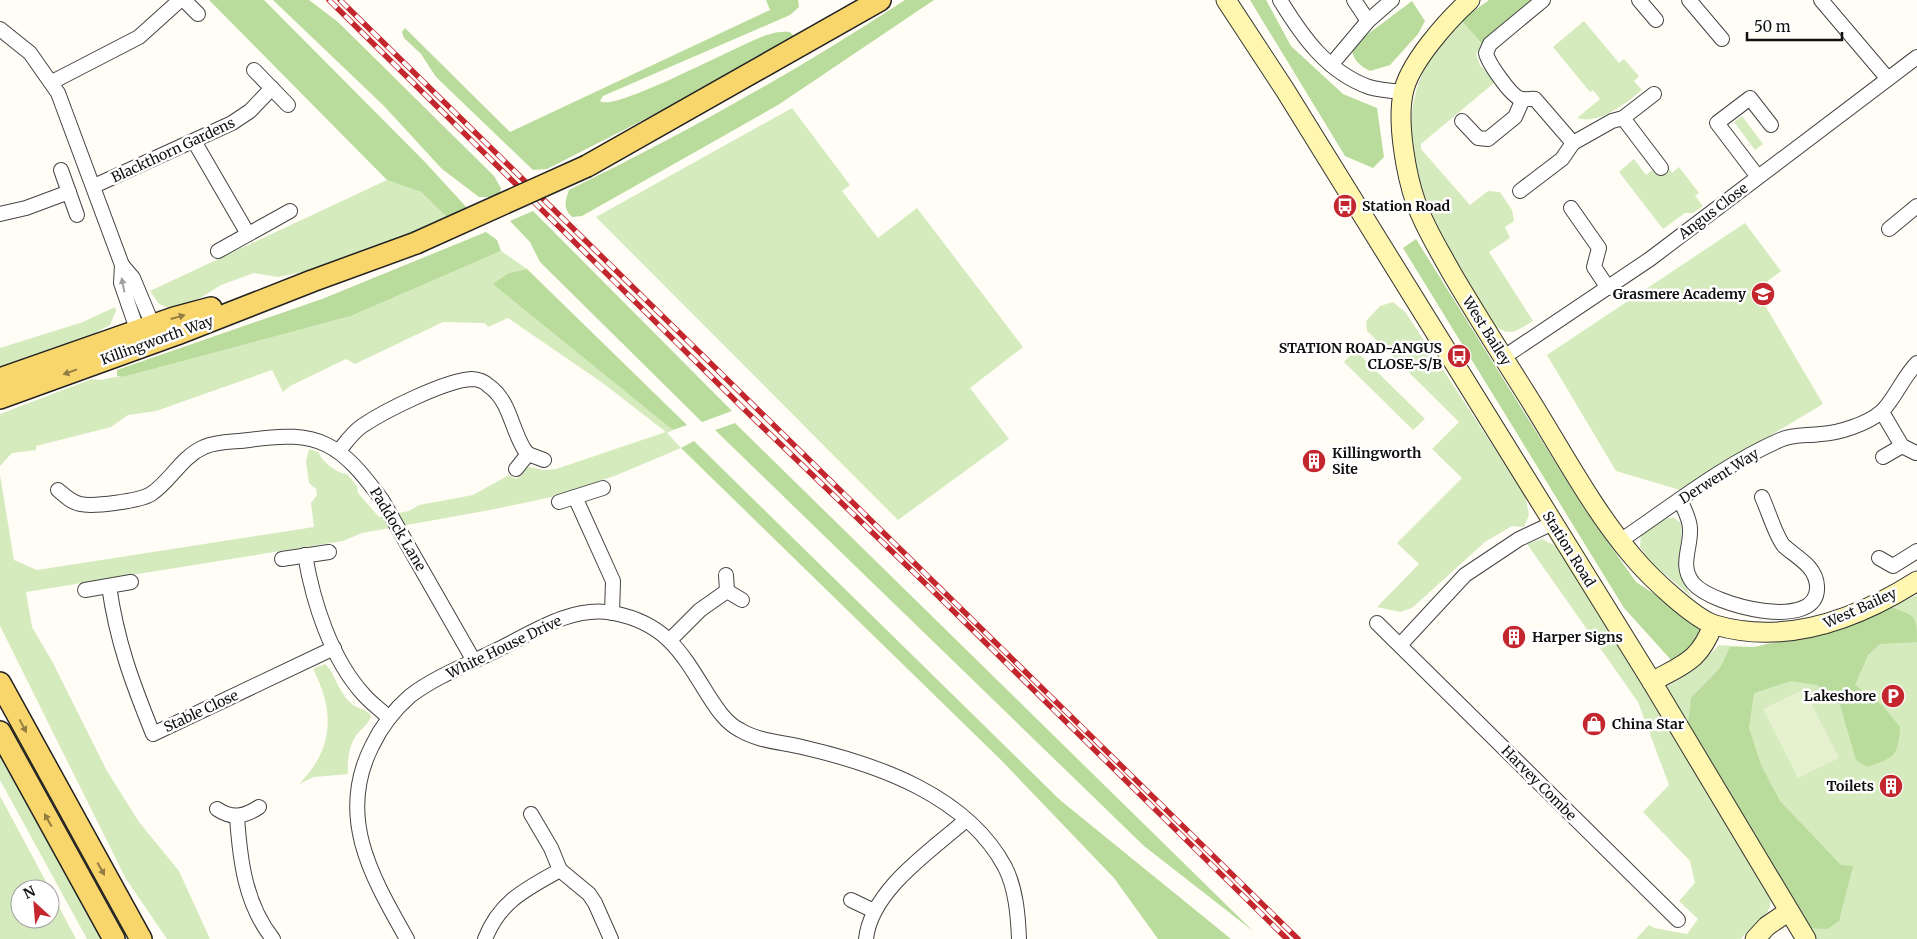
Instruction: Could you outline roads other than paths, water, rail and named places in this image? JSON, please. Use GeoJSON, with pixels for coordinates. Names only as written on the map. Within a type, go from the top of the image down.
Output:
{"type":"FeatureCollection","features":[{"type":"Feature","properties":{"kind":"main road","name":"Killingworth Way"},"geometry":{"type":"LineString","coordinates":[[0,379],[148,336],[416,244],[587,166],[880,0]]}},
{"type":"Feature","properties":{"kind":"main road","name":"Station Road"},"geometry":{"type":"LineString","coordinates":[[1226,0],[1290,98],[1554,523],[1806,939]]}},
{"type":"Feature","properties":{"kind":"main road"},"geometry":{"type":"LineString","coordinates":[[1403,92],[1430,43],[1451,17],[1470,0]]}},
{"type":"Feature","properties":{"kind":"main road","name":"West Bailey"},"geometry":{"type":"LineString","coordinates":[[1403,92],[1405,157],[1416,202],[1431,237],[1620,541],[1655,580],[1682,604],[1712,625],[1756,631],[1798,631],[1848,617],[1917,581]]}},
{"type":"Feature","properties":{"kind":"main road","name":"Killingworth Way"},"geometry":{"type":"LineString","coordinates":[[0,398],[148,336]]}},
{"type":"Feature","properties":{"kind":"main road"},"geometry":{"type":"LineString","coordinates":[[1652,682],[1694,658],[1705,645],[1712,625]]}},
{"type":"Feature","properties":{"kind":"main road"},"geometry":{"type":"LineString","coordinates":[[0,683],[57,790],[141,939]]}},
{"type":"Feature","properties":{"kind":"main road"},"geometry":{"type":"LineString","coordinates":[[0,732],[114,939]]}},
{"type":"Feature","properties":{"kind":"main road"},"geometry":{"type":"LineString","coordinates":[[1755,939],[1766,926],[1789,912]]}},
{"type":"Feature","properties":{"kind":"street"},"geometry":{"type":"LineString","coordinates":[[52,82],[139,37],[180,0]]}},
{"type":"Feature","properties":{"kind":"street"},"geometry":{"type":"LineString","coordinates":[[184,0],[198,14]]}},
{"type":"Feature","properties":{"kind":"street"},"geometry":{"type":"LineString","coordinates":[[1280,0],[1312,48],[1331,65],[1370,87],[1403,92]]}},
{"type":"Feature","properties":{"kind":"street"},"geometry":{"type":"LineString","coordinates":[[1354,0],[1368,21]]}},
{"type":"Feature","properties":{"kind":"street"},"geometry":{"type":"LineString","coordinates":[[1331,65],[1368,21],[1392,0]]}},
{"type":"Feature","properties":{"kind":"street"},"geometry":{"type":"LineString","coordinates":[[1543,0],[1490,44],[1486,53],[1491,65],[1518,98],[1535,99],[1573,143]]}},
{"type":"Feature","properties":{"kind":"street"},"geometry":{"type":"LineString","coordinates":[[1639,0],[1656,20]]}},
{"type":"Feature","properties":{"kind":"street"},"geometry":{"type":"LineString","coordinates":[[1689,0],[1722,39]]}},
{"type":"Feature","properties":{"kind":"street"},"geometry":{"type":"LineString","coordinates":[[1821,0],[1888,79]]}},
{"type":"Feature","properties":{"kind":"street"},"geometry":{"type":"LineString","coordinates":[[0,29],[22,45],[52,82],[67,111],[122,265],[121,283],[148,336]]}},
{"type":"Feature","properties":{"kind":"street","name":"Angus Close"},"geometry":{"type":"LineString","coordinates":[[1504,357],[1608,288],[1917,57]]}},
{"type":"Feature","properties":{"kind":"street"},"geometry":{"type":"LineString","coordinates":[[254,70],[288,105]]}},
{"type":"Feature","properties":{"kind":"street","name":"Blackthorn Gardens"},"geometry":{"type":"LineString","coordinates":[[94,186],[240,118],[272,88]]}},
{"type":"Feature","properties":{"kind":"street"},"geometry":{"type":"LineString","coordinates":[[1520,191],[1562,159],[1573,143],[1612,121],[1623,118],[1654,94]]}},
{"type":"Feature","properties":{"kind":"street"},"geometry":{"type":"LineString","coordinates":[[1758,177],[1717,123],[1750,98],[1756,115],[1771,125]]}},
{"type":"Feature","properties":{"kind":"street"},"geometry":{"type":"LineString","coordinates":[[1462,121],[1478,138],[1488,139],[1515,117],[1523,99]]}},
{"type":"Feature","properties":{"kind":"street"},"geometry":{"type":"LineString","coordinates":[[1623,118],[1652,163]]}},
{"type":"Feature","properties":{"kind":"street"},"geometry":{"type":"LineString","coordinates":[[194,141],[248,234]]}},
{"type":"Feature","properties":{"kind":"street"},"geometry":{"type":"LineString","coordinates":[[61,170],[77,215]]}},
{"type":"Feature","properties":{"kind":"street"},"geometry":{"type":"LineString","coordinates":[[0,214],[26,208],[69,192]]}},
{"type":"Feature","properties":{"kind":"street"},"geometry":{"type":"LineString","coordinates":[[1571,208],[1599,248],[1594,267],[1608,288]]}},
{"type":"Feature","properties":{"kind":"street"},"geometry":{"type":"LineString","coordinates":[[1889,229],[1912,210],[1917,225]]}},
{"type":"Feature","properties":{"kind":"street"},"geometry":{"type":"LineString","coordinates":[[218,251],[290,211]]}},
{"type":"Feature","properties":{"kind":"street"},"geometry":{"type":"LineString","coordinates":[[1916,453],[1902,446],[1882,412],[1899,384],[1917,363]]}},
{"type":"Feature","properties":{"kind":"street"},"geometry":{"type":"LineString","coordinates":[[339,451],[350,436],[378,417],[439,388],[472,379],[488,384],[497,392],[506,405],[518,440],[528,454],[544,460]]}},
{"type":"Feature","properties":{"kind":"street","name":"Derwent Way"},"geometry":{"type":"LineString","coordinates":[[1620,541],[1741,459],[1782,439],[1794,435],[1824,434],[1842,430],[1882,412]]}},
{"type":"Feature","properties":{"kind":"street","name":"Paddock Lane"},"geometry":{"type":"LineString","coordinates":[[58,490],[66,505],[91,505],[149,495],[164,483],[183,460],[205,446],[274,436],[303,436],[339,451],[354,464],[382,500],[474,661]]}},
{"type":"Feature","properties":{"kind":"street"},"geometry":{"type":"LineString","coordinates":[[1884,457],[1902,446]]}},
{"type":"Feature","properties":{"kind":"street"},"geometry":{"type":"LineString","coordinates":[[516,469],[528,454]]}},
{"type":"Feature","properties":{"kind":"street"},"geometry":{"type":"LineString","coordinates":[[559,502],[603,488]]}},
{"type":"Feature","properties":{"kind":"street"},"geometry":{"type":"LineString","coordinates":[[575,497],[613,581],[612,613]]}},
{"type":"Feature","properties":{"kind":"street"},"geometry":{"type":"LineString","coordinates":[[1680,500],[1690,527],[1685,561],[1688,574],[1702,591],[1744,609],[1774,612],[1797,609],[1806,605],[1815,597],[1817,586],[1812,571],[1798,555],[1783,545],[1762,507]]}},
{"type":"Feature","properties":{"kind":"street"},"geometry":{"type":"LineString","coordinates":[[1400,645],[1465,576],[1519,539],[1554,523]]}},
{"type":"Feature","properties":{"kind":"street"},"geometry":{"type":"LineString","coordinates":[[1879,558],[1893,566],[1917,550]]}},
{"type":"Feature","properties":{"kind":"street"},"geometry":{"type":"LineString","coordinates":[[282,559],[329,552]]}},
{"type":"Feature","properties":{"kind":"street"},"geometry":{"type":"LineString","coordinates":[[305,555],[315,602],[334,648],[363,694],[390,718]]}},
{"type":"Feature","properties":{"kind":"street"},"geometry":{"type":"LineString","coordinates":[[726,575],[727,591]]}},
{"type":"Feature","properties":{"kind":"street"},"geometry":{"type":"LineString","coordinates":[[84,590],[131,582]]}},
{"type":"Feature","properties":{"kind":"street","name":"Stable Close"},"geometry":{"type":"LineString","coordinates":[[109,586],[115,627],[125,664],[153,734],[334,648]]}},
{"type":"Feature","properties":{"kind":"street"},"geometry":{"type":"LineString","coordinates":[[727,591],[742,600]]}},
{"type":"Feature","properties":{"kind":"street"},"geometry":{"type":"LineString","coordinates":[[670,640],[700,610],[727,591]]}},
{"type":"Feature","properties":{"kind":"street","name":"White House Drive"},"geometry":{"type":"LineString","coordinates":[[407,939],[375,880],[363,849],[356,808],[357,790],[367,756],[390,718],[411,696],[434,681],[569,616],[588,612],[612,613],[632,618],[658,629],[685,657],[724,718],[738,730],[758,738],[806,747],[879,769],[928,792],[966,820],[985,838],[1005,868],[1016,906],[1019,939]]}},
{"type":"Feature","properties":{"kind":"street","name":"Harvey Combe"},"geometry":{"type":"LineString","coordinates":[[1377,623],[1678,920]]}},
{"type":"Feature","properties":{"kind":"street"},"geometry":{"type":"LineString","coordinates":[[217,809],[237,817],[249,814],[259,807]]}},
{"type":"Feature","properties":{"kind":"street"},"geometry":{"type":"LineString","coordinates":[[531,814],[551,848],[560,870],[589,894],[596,903],[611,939]]}},
{"type":"Feature","properties":{"kind":"street"},"geometry":{"type":"LineString","coordinates":[[237,817],[245,882],[260,920],[273,939]]}},
{"type":"Feature","properties":{"kind":"street"},"geometry":{"type":"LineString","coordinates":[[866,939],[874,911],[908,870],[966,820]]}},
{"type":"Feature","properties":{"kind":"street"},"geometry":{"type":"LineString","coordinates":[[485,939],[503,906],[513,897],[560,870]]}},
{"type":"Feature","properties":{"kind":"street"},"geometry":{"type":"LineString","coordinates":[[851,900],[874,911]]}},
{"type":"Feature","properties":{"kind":"railway"},"geometry":{"type":"LineString","coordinates":[[329,0],[747,412],[930,588],[1287,939]]}},
{"type":"Feature","properties":{"kind":"railway"},"geometry":{"type":"LineString","coordinates":[[340,0],[1298,939]]}},
{"type":"Feature","properties":{"kind":"place","name":"Station Road"},"geometry":{"type":"Point","coordinates":[1345,206]}},
{"type":"Feature","properties":{"kind":"place","name":"Grasmere Academy"},"geometry":{"type":"Point","coordinates":[1763,294]}},
{"type":"Feature","properties":{"kind":"place","name":"STATION ROAD-ANGUS CLOSE-S/B"},"geometry":{"type":"Point","coordinates":[1459,356]}},
{"type":"Feature","properties":{"kind":"place","name":"Killingworth Site"},"geometry":{"type":"Point","coordinates":[1314,461]}},
{"type":"Feature","properties":{"kind":"place","name":"Harper Signs"},"geometry":{"type":"Point","coordinates":[1514,637]}},
{"type":"Feature","properties":{"kind":"place","name":"Lakeshore"},"geometry":{"type":"Point","coordinates":[1893,696]}},
{"type":"Feature","properties":{"kind":"place","name":"China Star"},"geometry":{"type":"Point","coordinates":[1594,724]}},
{"type":"Feature","properties":{"kind":"place","name":"Toilets"},"geometry":{"type":"Point","coordinates":[1891,786]}}]}
